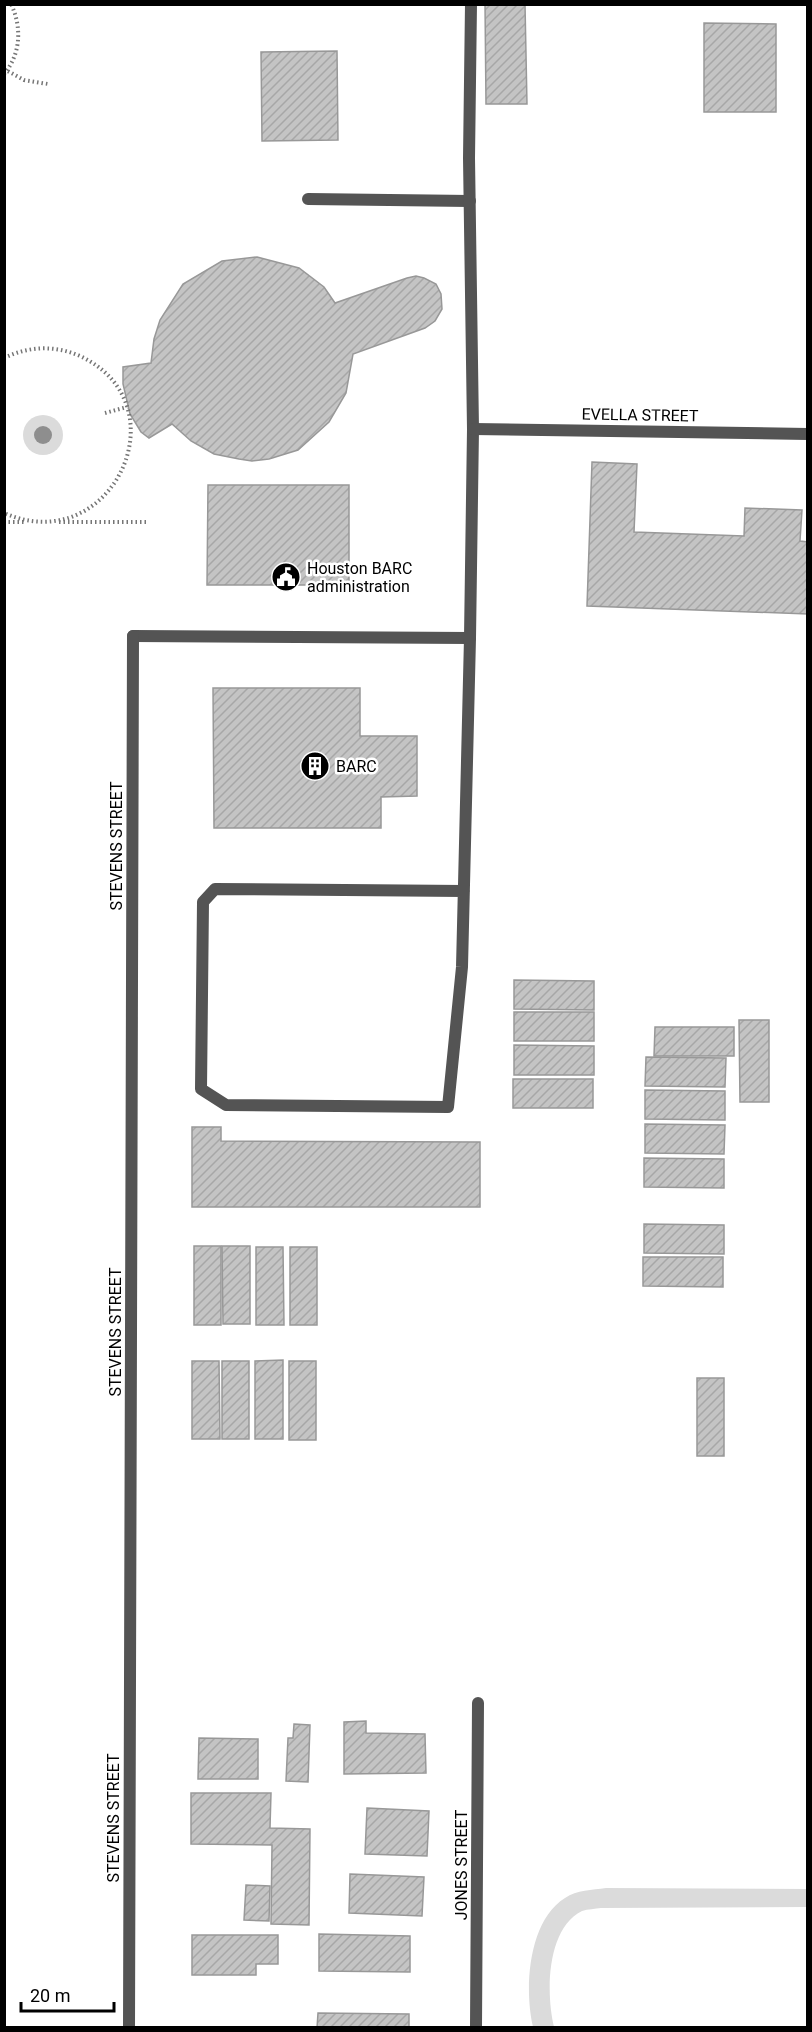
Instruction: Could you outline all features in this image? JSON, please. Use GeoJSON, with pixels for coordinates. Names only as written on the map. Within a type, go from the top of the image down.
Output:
{"type":"FeatureCollection","features":[{"type":"Feature","properties":{"kind":"street"},"geometry":{"type":"LineString","coordinates":[[464,891],[215,889],[202,902],[201,1089],[226,1105],[448,1107],[462,967],[464,891],[470,638],[473,429],[470,201],[471,4]]}},
{"type":"Feature","properties":{"kind":"street"},"geometry":{"type":"LineString","coordinates":[[308,199],[470,201]]}},
{"type":"Feature","properties":{"kind":"street","name":"EVELLA STREET"},"geometry":{"type":"LineString","coordinates":[[473,429],[807,434]]}},
{"type":"Feature","properties":{"kind":"street","name":"STEVENS STREET"},"geometry":{"type":"LineString","coordinates":[[129,2028],[134,636],[470,638]]}},
{"type":"Feature","properties":{"kind":"street","name":"JONES STREET"},"geometry":{"type":"LineString","coordinates":[[476,2028],[478,1703]]}},
{"type":"Feature","properties":{"kind":"path"},"geometry":{"type":"LineString","coordinates":[[11,4],[16,18],[18,44],[5,71],[24,80],[48,84]]}},
{"type":"Feature","properties":{"kind":"path"},"geometry":{"type":"LineString","coordinates":[[4,358],[14,353],[34,349],[54,348],[74,354],[108,375],[120,391],[127,407],[131,442],[123,468],[110,491],[101,500],[79,514],[55,522]]}},
{"type":"Feature","properties":{"kind":"path"},"geometry":{"type":"LineString","coordinates":[[105,413],[127,407]]}},
{"type":"Feature","properties":{"kind":"path"},"geometry":{"type":"LineString","coordinates":[[4,513],[39,522]]}},
{"type":"Feature","properties":{"kind":"path"},"geometry":{"type":"LineString","coordinates":[[4,522],[146,522]]}},
{"type":"Feature","properties":{"kind":"shaded area"},"geometry":{"type":"Polygon","coordinates":[[[43,415],[51,416],[57,421],[62,427],[62,443],[57,449],[51,454],[43,455],[35,454],[29,449],[24,443],[23,435],[24,427],[29,421],[35,416],[43,415]]]}},
{"type":"Feature","properties":{"kind":"shaded area"},"geometry":{"type":"Polygon","coordinates":[[[606,1888],[807,1889],[807,1907],[601,1908],[582,1911],[570,1920],[561,1932],[555,1947],[550,1981],[554,2027],[533,2027],[529,1976],[536,1939],[543,1923],[553,1909],[570,1895],[606,1888]]]}},
{"type":"Feature","properties":{"kind":"building"},"geometry":{"type":"Polygon","coordinates":[[[485,4],[525,4],[527,104],[486,104],[485,4]]]}},
{"type":"Feature","properties":{"kind":"building"},"geometry":{"type":"Polygon","coordinates":[[[704,23],[776,24],[776,112],[704,112],[704,23]]]}},
{"type":"Feature","properties":{"kind":"building"},"geometry":{"type":"Polygon","coordinates":[[[337,51],[338,140],[262,141],[261,52],[337,51]]]}},
{"type":"Feature","properties":{"kind":"building"},"geometry":{"type":"Polygon","coordinates":[[[257,257],[299,268],[324,287],[335,303],[407,278],[416,276],[424,278],[436,284],[441,294],[442,309],[435,321],[425,328],[353,354],[346,393],[329,422],[298,450],[269,459],[252,461],[214,454],[191,441],[172,424],[149,438],[141,432],[130,414],[123,384],[123,367],[151,363],[154,339],[160,320],[183,284],[222,261],[257,257]]]}},
{"type":"Feature","properties":{"kind":"building"},"geometry":{"type":"Polygon","coordinates":[[[592,462],[637,464],[634,532],[744,536],[745,508],[802,510],[800,541],[808,542],[808,614],[587,606],[592,462]]]}},
{"type":"Feature","properties":{"kind":"building"},"geometry":{"type":"Polygon","coordinates":[[[208,485],[349,485],[349,585],[207,585],[208,485]]]}},
{"type":"Feature","properties":{"kind":"building","name":"BARC"},"geometry":{"type":"Polygon","coordinates":[[[213,688],[360,688],[360,736],[417,736],[417,796],[381,797],[381,828],[214,828],[213,688]]]}},
{"type":"Feature","properties":{"kind":"building"},"geometry":{"type":"Polygon","coordinates":[[[514,980],[594,981],[594,1010],[514,1009],[514,980]]]}},
{"type":"Feature","properties":{"kind":"building"},"geometry":{"type":"Polygon","coordinates":[[[514,1012],[594,1012],[594,1041],[514,1041],[514,1012]]]}},
{"type":"Feature","properties":{"kind":"building"},"geometry":{"type":"Polygon","coordinates":[[[739,1020],[769,1020],[769,1102],[740,1102],[739,1020]]]}},
{"type":"Feature","properties":{"kind":"building"},"geometry":{"type":"Polygon","coordinates":[[[655,1027],[734,1027],[734,1056],[654,1056],[655,1027]]]}},
{"type":"Feature","properties":{"kind":"building"},"geometry":{"type":"Polygon","coordinates":[[[514,1045],[594,1046],[594,1075],[514,1075],[514,1045]]]}},
{"type":"Feature","properties":{"kind":"building"},"geometry":{"type":"Polygon","coordinates":[[[646,1057],[726,1058],[725,1087],[645,1086],[646,1057]]]}},
{"type":"Feature","properties":{"kind":"building"},"geometry":{"type":"Polygon","coordinates":[[[513,1079],[593,1079],[593,1108],[513,1108],[513,1079]]]}},
{"type":"Feature","properties":{"kind":"building"},"geometry":{"type":"Polygon","coordinates":[[[645,1090],[725,1091],[725,1120],[645,1119],[645,1090]]]}},
{"type":"Feature","properties":{"kind":"building"},"geometry":{"type":"Polygon","coordinates":[[[645,1124],[725,1125],[724,1154],[645,1153],[645,1124]]]}},
{"type":"Feature","properties":{"kind":"building"},"geometry":{"type":"Polygon","coordinates":[[[192,1127],[221,1127],[221,1141],[480,1142],[480,1207],[192,1207],[192,1127]]]}},
{"type":"Feature","properties":{"kind":"building"},"geometry":{"type":"Polygon","coordinates":[[[644,1158],[724,1159],[724,1188],[644,1187],[644,1158]]]}},
{"type":"Feature","properties":{"kind":"building"},"geometry":{"type":"Polygon","coordinates":[[[644,1224],[724,1225],[724,1254],[644,1253],[644,1224]]]}},
{"type":"Feature","properties":{"kind":"building"},"geometry":{"type":"Polygon","coordinates":[[[194,1246],[221,1246],[221,1325],[194,1325],[194,1246]]]}},
{"type":"Feature","properties":{"kind":"building"},"geometry":{"type":"Polygon","coordinates":[[[222,1246],[250,1246],[250,1324],[223,1324],[222,1246]]]}},
{"type":"Feature","properties":{"kind":"building"},"geometry":{"type":"Polygon","coordinates":[[[256,1247],[283,1247],[284,1325],[256,1325],[256,1247]]]}},
{"type":"Feature","properties":{"kind":"building"},"geometry":{"type":"Polygon","coordinates":[[[290,1247],[317,1247],[317,1325],[290,1325],[290,1247]]]}},
{"type":"Feature","properties":{"kind":"building"},"geometry":{"type":"Polygon","coordinates":[[[643,1257],[723,1257],[723,1287],[643,1286],[643,1257]]]}},
{"type":"Feature","properties":{"kind":"building"},"geometry":{"type":"Polygon","coordinates":[[[283,1360],[283,1439],[255,1439],[255,1361],[283,1360]]]}},
{"type":"Feature","properties":{"kind":"building"},"geometry":{"type":"Polygon","coordinates":[[[192,1361],[219,1361],[220,1439],[192,1439],[192,1361]]]}},
{"type":"Feature","properties":{"kind":"building"},"geometry":{"type":"Polygon","coordinates":[[[222,1361],[249,1361],[249,1439],[222,1439],[222,1361]]]}},
{"type":"Feature","properties":{"kind":"building"},"geometry":{"type":"Polygon","coordinates":[[[289,1361],[316,1361],[316,1440],[289,1440],[289,1361]]]}},
{"type":"Feature","properties":{"kind":"building"},"geometry":{"type":"Polygon","coordinates":[[[697,1378],[724,1378],[724,1456],[697,1456],[697,1378]]]}},
{"type":"Feature","properties":{"kind":"building"},"geometry":{"type":"Polygon","coordinates":[[[366,1721],[366,1733],[425,1734],[426,1773],[344,1774],[344,1722],[366,1721]]]}},
{"type":"Feature","properties":{"kind":"building"},"geometry":{"type":"Polygon","coordinates":[[[294,1724],[310,1725],[308,1782],[286,1781],[288,1738],[293,1738],[294,1724]]]}},
{"type":"Feature","properties":{"kind":"building"},"geometry":{"type":"Polygon","coordinates":[[[199,1738],[258,1739],[258,1779],[198,1779],[199,1738]]]}},
{"type":"Feature","properties":{"kind":"building"},"geometry":{"type":"Polygon","coordinates":[[[191,1793],[271,1793],[270,1828],[310,1829],[309,1925],[271,1924],[272,1845],[191,1844],[191,1793]]]}},
{"type":"Feature","properties":{"kind":"building"},"geometry":{"type":"Polygon","coordinates":[[[367,1808],[429,1811],[427,1856],[365,1854],[367,1808]]]}},
{"type":"Feature","properties":{"kind":"building"},"geometry":{"type":"Polygon","coordinates":[[[350,1874],[424,1877],[422,1916],[349,1913],[350,1874]]]}},
{"type":"Feature","properties":{"kind":"building"},"geometry":{"type":"Polygon","coordinates":[[[246,1885],[270,1886],[269,1921],[244,1920],[246,1885]]]}},
{"type":"Feature","properties":{"kind":"building"},"geometry":{"type":"Polygon","coordinates":[[[319,1934],[410,1936],[410,1972],[319,1971],[319,1934]]]}},
{"type":"Feature","properties":{"kind":"building"},"geometry":{"type":"Polygon","coordinates":[[[192,1935],[278,1935],[278,1964],[256,1964],[256,1975],[192,1975],[192,1935]]]}},
{"type":"Feature","properties":{"kind":"building"},"geometry":{"type":"Polygon","coordinates":[[[318,2013],[409,2014],[409,2028],[317,2028],[318,2013]]]}},
{"type":"Feature","properties":{"kind":"place","name":"Houston BARC administration"},"geometry":{"type":"Point","coordinates":[286,577]}},
{"type":"Feature","properties":{"kind":"place","name":"BARC"},"geometry":{"type":"Point","coordinates":[315,766]}}]}
